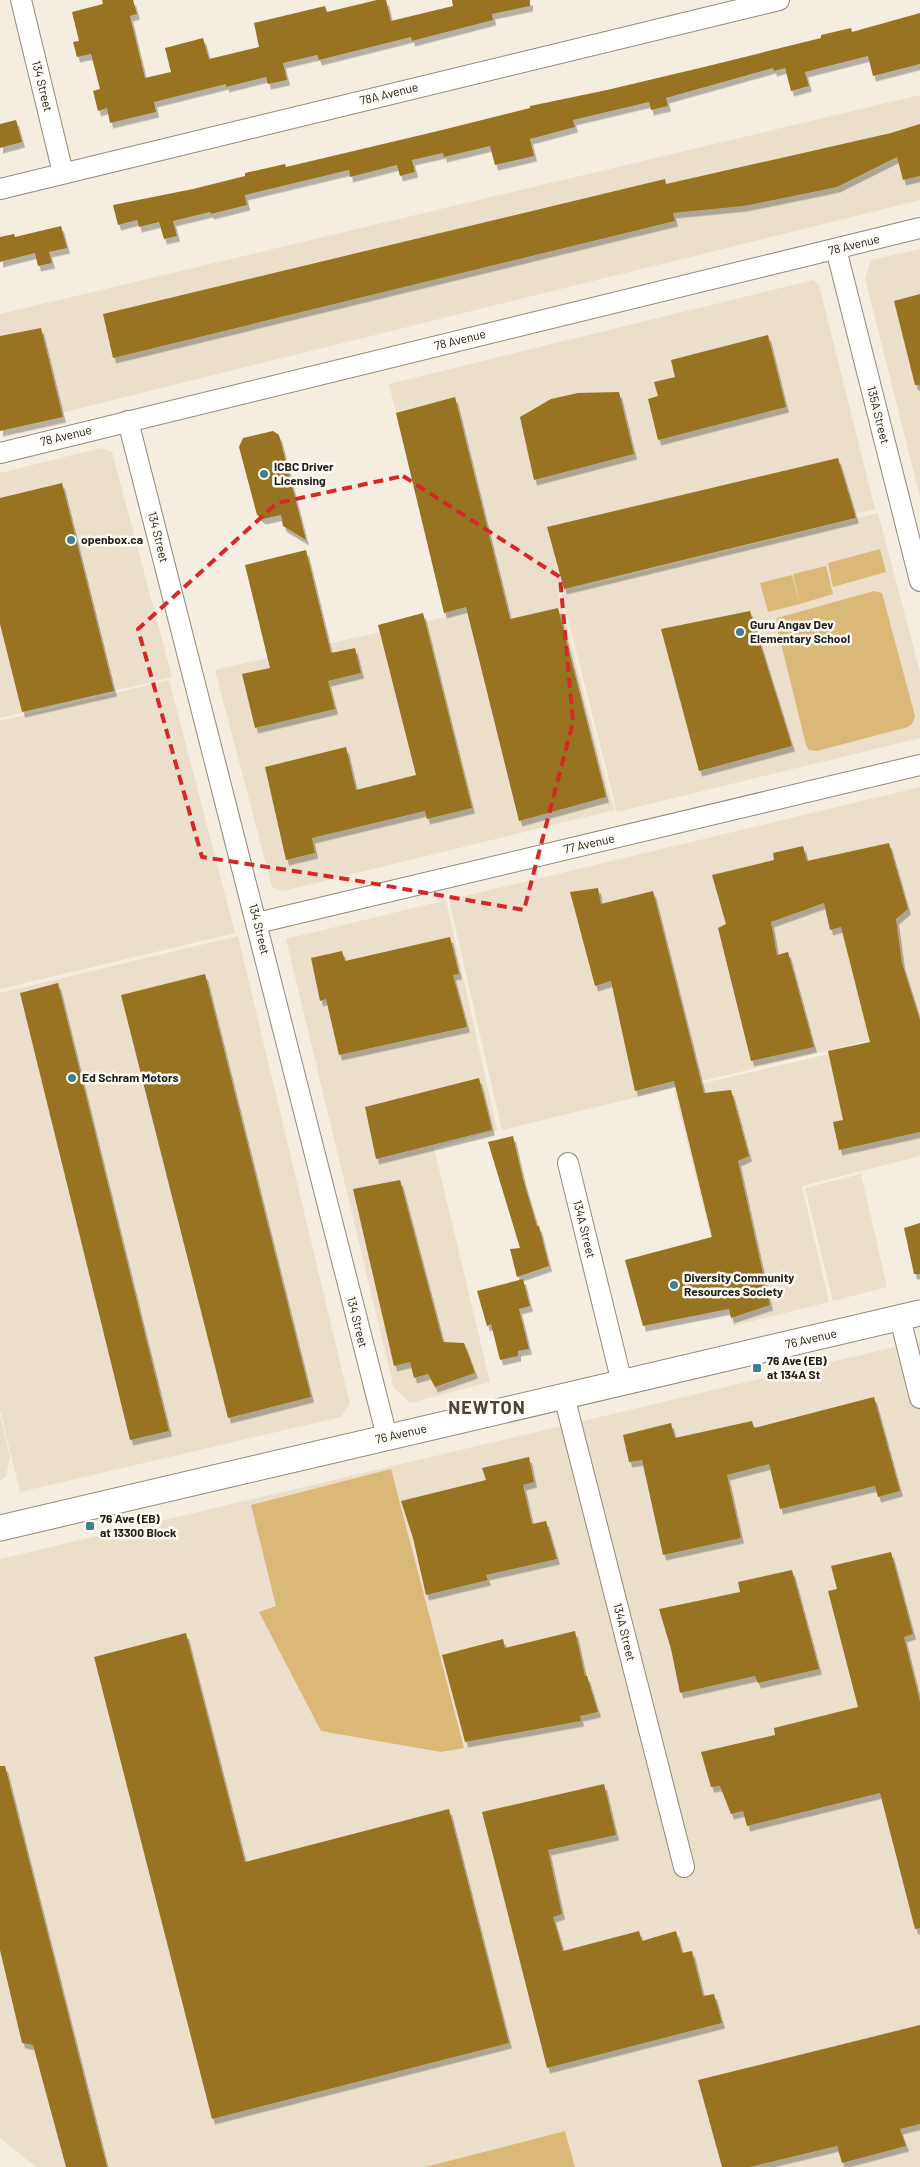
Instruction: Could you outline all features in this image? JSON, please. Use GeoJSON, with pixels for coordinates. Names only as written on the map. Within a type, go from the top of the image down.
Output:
{"type":"FeatureCollection","features":[{"type":"Feature","properties":{"kind":"main road","name":"76 Avenue"},"geometry":{"type":"LineString","coordinates":[[0,1528],[910,1315]]}},
{"type":"Feature","properties":{"kind":"street","name":"134 Street"},"geometry":{"type":"LineString","coordinates":[[21,0],[63,173]]}},
{"type":"Feature","properties":{"kind":"street","name":"78A Avenue"},"geometry":{"type":"LineString","coordinates":[[0,189],[779,0]]}},
{"type":"Feature","properties":{"kind":"street","name":"78 Avenue"},"geometry":{"type":"LineString","coordinates":[[0,453],[920,228]]}},
{"type":"Feature","properties":{"kind":"street","name":"135A Street"},"geometry":{"type":"LineString","coordinates":[[836,249],[920,580]]}},
{"type":"Feature","properties":{"kind":"street","name":"134 Street"},"geometry":{"type":"LineString","coordinates":[[128,421],[386,1437]]}},
{"type":"Feature","properties":{"kind":"street","name":"77 Avenue"},"geometry":{"type":"LineString","coordinates":[[257,923],[920,765]]}},
{"type":"Feature","properties":{"kind":"street","name":"134A Street"},"geometry":{"type":"LineString","coordinates":[[568,1163],[622,1383]]}},
{"type":"Feature","properties":{"kind":"street"},"geometry":{"type":"LineString","coordinates":[[910,1315],[920,1398]]}},
{"type":"Feature","properties":{"kind":"street","name":"134A Street"},"geometry":{"type":"LineString","coordinates":[[564,1396],[684,1867]]}},
{"type":"Feature","properties":{"kind":"highlighted area"},"geometry":{"type":"Polygon","coordinates":[[[403,476],[560,577],[573,722],[524,910],[353,880],[202,857],[138,629],[277,503],[403,476]]]}},
{"type":"Feature","properties":{"kind":"shaded area"},"geometry":{"type":"Polygon","coordinates":[[[920,95],[920,200],[0,428],[0,314],[920,95]]]}},
{"type":"Feature","properties":{"kind":"shaded area"},"geometry":{"type":"Polygon","coordinates":[[[920,249],[920,497],[865,278],[871,260],[920,249]]]}},
{"type":"Feature","properties":{"kind":"shaded area"},"geometry":{"type":"Polygon","coordinates":[[[813,280],[819,285],[875,509],[558,592],[614,810],[283,891],[272,887],[215,670],[445,617],[389,384],[813,280]]]}},
{"type":"Feature","properties":{"kind":"shaded area"},"geometry":{"type":"Polygon","coordinates":[[[101,448],[112,452],[172,677],[0,718],[0,473],[101,448]]]}},
{"type":"Feature","properties":{"kind":"shaded area","name":"Guru Angav Dev Elementary School"},"geometry":{"type":"Polygon","coordinates":[[[878,513],[920,672],[920,738],[617,812],[561,592],[878,513]]]}},
{"type":"Feature","properties":{"kind":"shaded area"},"geometry":{"type":"Polygon","coordinates":[[[880,549],[886,572],[833,587],[828,563],[880,549]]]}},
{"type":"Feature","properties":{"kind":"shaded area"},"geometry":{"type":"Polygon","coordinates":[[[826,566],[833,594],[800,604],[793,574],[826,566]]]}},
{"type":"Feature","properties":{"kind":"shaded area"},"geometry":{"type":"Polygon","coordinates":[[[792,575],[800,604],[768,612],[760,583],[792,575]]]}},
{"type":"Feature","properties":{"kind":"shaded area"},"geometry":{"type":"Polygon","coordinates":[[[874,591],[882,593],[915,716],[912,724],[908,727],[817,751],[809,750],[806,745],[776,623],[777,618],[874,591]]]}},
{"type":"Feature","properties":{"kind":"shaded area"},"geometry":{"type":"Polygon","coordinates":[[[169,680],[235,933],[0,989],[0,721],[169,680]]]}},
{"type":"Feature","properties":{"kind":"shaded area"},"geometry":{"type":"Polygon","coordinates":[[[920,787],[920,1028],[502,1130],[449,900],[920,787]]]}},
{"type":"Feature","properties":{"kind":"shaded area"},"geometry":{"type":"Polygon","coordinates":[[[446,900],[497,1130],[434,1148],[490,1382],[410,1403],[394,1388],[286,939],[446,900]]]}},
{"type":"Feature","properties":{"kind":"shaded area"},"geometry":{"type":"Polygon","coordinates":[[[238,936],[350,1404],[341,1417],[20,1492],[0,1410],[0,993],[238,936]]]}},
{"type":"Feature","properties":{"kind":"shaded area"},"geometry":{"type":"Polygon","coordinates":[[[920,1033],[920,1156],[802,1186],[829,1302],[733,1326],[674,1090],[920,1033]]]}},
{"type":"Feature","properties":{"kind":"shaded area"},"geometry":{"type":"Polygon","coordinates":[[[861,1174],[887,1287],[833,1301],[805,1188],[861,1174]]]}},
{"type":"Feature","properties":{"kind":"shaded area"},"geometry":{"type":"Polygon","coordinates":[[[920,1341],[920,2167],[575,2167],[565,2131],[425,2167],[36,2167],[0,2138],[0,1559],[920,1341]]]}},
{"type":"Feature","properties":{"kind":"shaded area"},"geometry":{"type":"Polygon","coordinates":[[[0,1415],[10,1457],[6,1476],[0,1481],[0,1415]]]}},
{"type":"Feature","properties":{"kind":"shaded area"},"geometry":{"type":"Polygon","coordinates":[[[391,1469],[464,1748],[441,1752],[321,1731],[259,1612],[276,1606],[251,1505],[391,1469]]]}},
{"type":"Feature","properties":{"kind":"shaded area"},"geometry":{"type":"Polygon","coordinates":[[[565,2131],[575,2167],[425,2167],[565,2131]]]}},
{"type":"Feature","properties":{"kind":"building"},"geometry":{"type":"Polygon","coordinates":[[[102,0],[133,0],[137,14],[130,16],[145,78],[171,72],[165,48],[203,38],[209,59],[259,47],[254,23],[325,6],[327,12],[377,0],[386,0],[391,21],[453,6],[452,0],[530,0],[530,6],[492,14],[493,20],[412,41],[411,37],[319,60],[317,55],[283,63],[287,80],[268,84],[266,77],[226,87],[226,84],[154,102],[156,112],[110,123],[107,108],[98,111],[93,91],[100,89],[91,54],[77,57],[73,42],[79,41],[72,12],[103,4],[102,0]]]}},
{"type":"Feature","properties":{"kind":"building"},"geometry":{"type":"Polygon","coordinates":[[[920,13],[920,64],[873,76],[868,56],[805,72],[809,86],[791,91],[785,68],[774,71],[773,68],[666,98],[668,106],[651,110],[649,102],[573,120],[575,127],[530,139],[534,156],[495,165],[490,146],[444,157],[443,153],[412,160],[415,172],[400,176],[397,165],[350,177],[349,170],[245,195],[247,205],[173,221],[177,236],[164,239],[159,222],[139,227],[137,220],[118,225],[113,205],[193,189],[245,176],[245,173],[285,164],[286,167],[438,131],[530,108],[530,106],[704,67],[821,38],[821,35],[851,28],[852,32],[920,13]]]}},
{"type":"Feature","properties":{"kind":"building"},"geometry":{"type":"Polygon","coordinates":[[[16,120],[22,142],[0,148],[0,124],[16,120]]]}},
{"type":"Feature","properties":{"kind":"building"},"geometry":{"type":"Polygon","coordinates":[[[920,124],[920,176],[903,180],[897,157],[837,187],[744,206],[673,213],[675,221],[113,358],[103,314],[665,179],[666,184],[891,133],[920,124]]]}},
{"type":"Feature","properties":{"kind":"building"},"geometry":{"type":"Polygon","coordinates":[[[61,226],[67,248],[49,252],[52,263],[38,266],[35,253],[0,262],[0,237],[14,234],[15,237],[61,226]]]}},
{"type":"Feature","properties":{"kind":"building"},"geometry":{"type":"Polygon","coordinates":[[[920,294],[920,385],[915,385],[894,301],[920,294]]]}},
{"type":"Feature","properties":{"kind":"building"},"geometry":{"type":"Polygon","coordinates":[[[41,328],[63,417],[0,431],[0,336],[41,328]]]}},
{"type":"Feature","properties":{"kind":"building"},"geometry":{"type":"Polygon","coordinates":[[[768,335],[786,407],[658,440],[648,399],[658,396],[654,382],[675,377],[671,360],[768,335]]]}},
{"type":"Feature","properties":{"kind":"building"},"geometry":{"type":"Polygon","coordinates":[[[619,392],[634,454],[534,480],[520,417],[551,399],[578,393],[619,392]]]}},
{"type":"Feature","properties":{"kind":"building"},"geometry":{"type":"Polygon","coordinates":[[[455,397],[510,619],[558,608],[606,797],[519,821],[466,607],[444,613],[396,413],[455,397]]]}},
{"type":"Feature","properties":{"kind":"building"},"geometry":{"type":"Polygon","coordinates":[[[273,431],[279,435],[306,540],[283,526],[281,515],[263,519],[257,515],[239,447],[243,438],[273,431]]]}},
{"type":"Feature","properties":{"kind":"building"},"geometry":{"type":"Polygon","coordinates":[[[838,458],[856,518],[564,589],[547,527],[838,458]]]}},
{"type":"Feature","properties":{"kind":"building"},"geometry":{"type":"Polygon","coordinates":[[[62,483],[114,691],[22,712],[0,624],[0,498],[62,483]]]}},
{"type":"Feature","properties":{"kind":"building"},"geometry":{"type":"Polygon","coordinates":[[[306,550],[331,653],[355,648],[361,673],[328,681],[335,709],[255,728],[242,674],[270,668],[245,565],[306,550]]]}},
{"type":"Feature","properties":{"kind":"building"},"geometry":{"type":"Polygon","coordinates":[[[750,611],[792,746],[699,771],[661,629],[750,611]]]}},
{"type":"Feature","properties":{"kind":"building"},"geometry":{"type":"Polygon","coordinates":[[[423,613],[472,808],[427,819],[425,811],[312,838],[315,853],[286,860],[265,767],[346,747],[356,790],[416,775],[378,625],[423,613]]]}},
{"type":"Feature","properties":{"kind":"building"},"geometry":{"type":"Polygon","coordinates":[[[889,843],[908,909],[896,919],[902,963],[920,1020],[920,1132],[839,1150],[833,1122],[843,1120],[828,1051],[870,1042],[841,927],[830,930],[824,903],[771,922],[777,955],[788,952],[814,1047],[751,1061],[718,928],[726,924],[712,875],[774,860],[773,853],[803,846],[807,861],[889,843]]]}},
{"type":"Feature","properties":{"kind":"building"},"geometry":{"type":"Polygon","coordinates":[[[598,888],[601,904],[653,891],[704,1093],[731,1090],[749,1156],[738,1161],[770,1305],[731,1318],[729,1309],[643,1326],[625,1260],[712,1237],[674,1081],[635,1091],[611,981],[595,986],[570,892],[598,888]]]}},
{"type":"Feature","properties":{"kind":"building"},"geometry":{"type":"Polygon","coordinates":[[[450,937],[459,974],[453,975],[467,1027],[339,1055],[326,999],[320,1001],[311,958],[342,951],[345,961],[450,937]]]}},
{"type":"Feature","properties":{"kind":"building"},"geometry":{"type":"Polygon","coordinates":[[[205,974],[311,1397],[228,1418],[121,995],[205,974]]]}},
{"type":"Feature","properties":{"kind":"building"},"geometry":{"type":"Polygon","coordinates":[[[58,983],[169,1431],[130,1440],[20,993],[58,983]]]}},
{"type":"Feature","properties":{"kind":"building"},"geometry":{"type":"Polygon","coordinates":[[[479,1078],[492,1130],[376,1159],[365,1107],[479,1078]]]}},
{"type":"Feature","properties":{"kind":"building"},"geometry":{"type":"Polygon","coordinates":[[[513,1136],[523,1179],[537,1226],[539,1226],[549,1266],[517,1277],[510,1249],[520,1248],[488,1142],[513,1136]]]}},
{"type":"Feature","properties":{"kind":"building"},"geometry":{"type":"Polygon","coordinates":[[[400,1180],[443,1342],[464,1343],[475,1373],[435,1387],[428,1374],[414,1378],[410,1362],[394,1366],[353,1189],[400,1180]]]}},
{"type":"Feature","properties":{"kind":"building"},"geometry":{"type":"Polygon","coordinates":[[[920,1223],[920,1274],[914,1274],[904,1228],[920,1223]]]}},
{"type":"Feature","properties":{"kind":"building"},"geometry":{"type":"Polygon","coordinates":[[[523,1279],[530,1306],[519,1309],[529,1349],[518,1351],[518,1356],[500,1360],[491,1324],[487,1326],[477,1291],[523,1279]]]}},
{"type":"Feature","properties":{"kind":"building"},"geometry":{"type":"Polygon","coordinates":[[[874,1397],[900,1491],[878,1497],[875,1486],[780,1509],[769,1464],[727,1475],[741,1538],[663,1555],[642,1460],[629,1462],[623,1435],[671,1423],[675,1438],[752,1421],[754,1428],[874,1397]]]}},
{"type":"Feature","properties":{"kind":"building"},"geometry":{"type":"Polygon","coordinates":[[[529,1457],[534,1482],[523,1485],[532,1524],[546,1521],[557,1559],[486,1575],[488,1580],[426,1595],[413,1538],[401,1501],[486,1480],[482,1468],[529,1457]]]}},
{"type":"Feature","properties":{"kind":"building"},"geometry":{"type":"Polygon","coordinates":[[[891,1552],[913,1634],[904,1637],[920,1701],[920,1928],[915,1929],[880,1793],[747,1826],[743,1811],[731,1814],[720,1786],[711,1787],[701,1752],[775,1735],[774,1728],[858,1707],[828,1591],[837,1589],[831,1566],[891,1552]]]}},
{"type":"Feature","properties":{"kind":"building"},"geometry":{"type":"Polygon","coordinates":[[[792,1570],[819,1669],[758,1683],[755,1676],[680,1693],[671,1649],[659,1609],[740,1592],[738,1582],[792,1570]]]}},
{"type":"Feature","properties":{"kind":"building"},"geometry":{"type":"Polygon","coordinates":[[[575,1631],[585,1676],[587,1676],[598,1712],[580,1716],[581,1721],[465,1742],[442,1655],[503,1639],[505,1648],[575,1631]]]}},
{"type":"Feature","properties":{"kind":"building"},"geometry":{"type":"Polygon","coordinates":[[[186,1633],[245,1862],[449,1809],[509,2043],[212,2119],[94,1657],[186,1633]]]}},
{"type":"Feature","properties":{"kind":"building"},"geometry":{"type":"Polygon","coordinates":[[[0,1766],[5,1766],[107,2167],[66,2167],[33,2045],[22,2043],[0,1950],[0,1766]]]}},
{"type":"Feature","properties":{"kind":"building"},"geometry":{"type":"Polygon","coordinates":[[[604,1784],[616,1835],[548,1850],[562,1914],[553,1917],[563,1951],[639,1931],[642,1941],[676,1931],[682,1953],[692,1951],[703,1996],[714,1994],[722,2023],[547,2068],[482,1812],[604,1784]]]}},
{"type":"Feature","properties":{"kind":"building"},"geometry":{"type":"Polygon","coordinates":[[[920,2025],[920,2124],[900,2129],[906,2146],[842,2163],[837,2146],[750,2167],[722,2167],[698,2080],[920,2025]]]}},
{"type":"Feature","properties":{"kind":"place","name":"ICBC Driver Licensing"},"geometry":{"type":"Point","coordinates":[264,474]}},
{"type":"Feature","properties":{"kind":"place","name":"openbox.ca"},"geometry":{"type":"Point","coordinates":[71,540]}},
{"type":"Feature","properties":{"kind":"place","name":"Guru Angav Dev Elementary School"},"geometry":{"type":"Point","coordinates":[740,632]}},
{"type":"Feature","properties":{"kind":"place","name":"Ed Schram Motors"},"geometry":{"type":"Point","coordinates":[72,1078]}},
{"type":"Feature","properties":{"kind":"place","name":"Diversity Community Resources Society"},"geometry":{"type":"Point","coordinates":[674,1285]}},
{"type":"Feature","properties":{"kind":"place","name":"76 Ave (EB) at 134A St"},"geometry":{"type":"Point","coordinates":[757,1368]}},
{"type":"Feature","properties":{"kind":"place","name":"76 Ave (EB) at 13300 Block"},"geometry":{"type":"Point","coordinates":[90,1526]}},
{"type":"Feature","properties":{"kind":"district","name":"NEWTON"},"geometry":{"type":"Point","coordinates":[487,1408]}}]}
